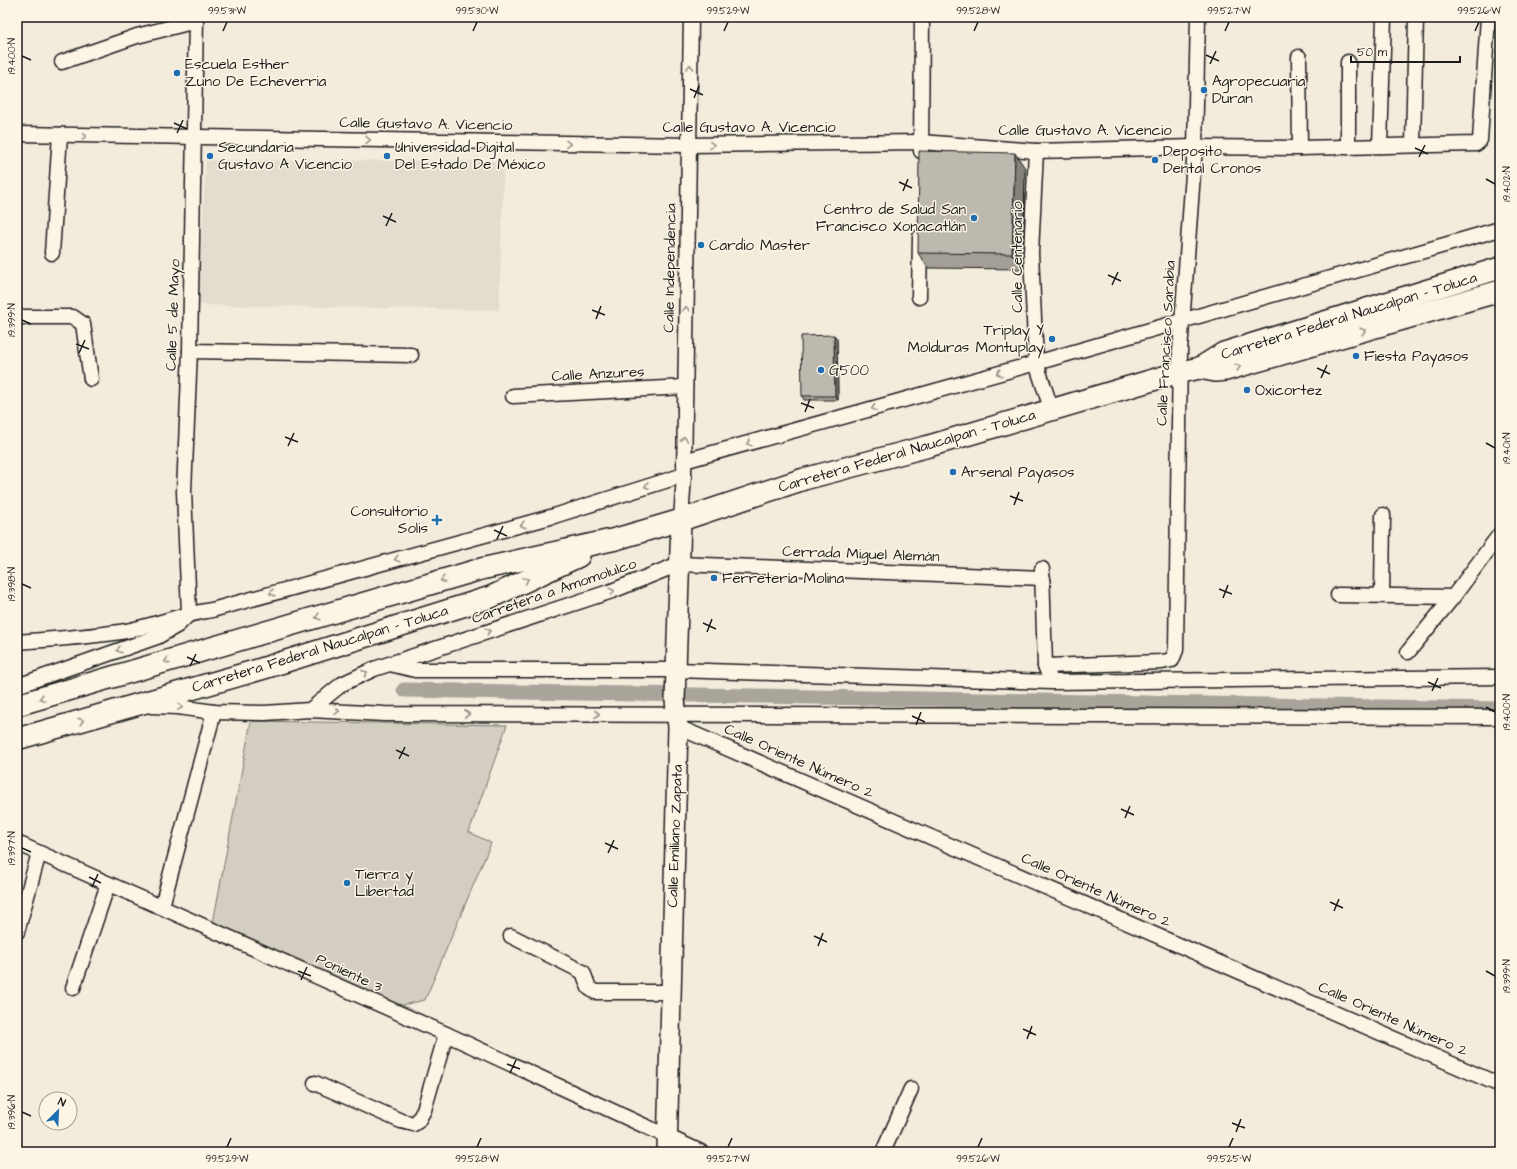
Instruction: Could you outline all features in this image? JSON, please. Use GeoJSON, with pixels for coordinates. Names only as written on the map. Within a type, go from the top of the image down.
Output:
{"type":"FeatureCollection","features":[{"type":"Feature","properties":{"kind":"main road","name":"Carretera Federal Naucalpan - Toluca"},"geometry":{"type":"LineString","coordinates":[[17,705],[480,569],[616,539],[681,520],[804,479],[929,446],[1052,411],[1180,372],[1200,368],[1224,353],[1500,268]]}},
{"type":"Feature","properties":{"kind":"main road","name":"Carretera Federal Naucalpan - Toluca"},"geometry":{"type":"LineString","coordinates":[[1200,368],[1215,371],[1226,370],[1500,291]]}},
{"type":"Feature","properties":{"kind":"main road","name":"Carretera Federal Naucalpan - Toluca"},"geometry":{"type":"LineString","coordinates":[[17,739],[261,669],[491,597],[616,539]]}},
{"type":"Feature","properties":{"kind":"street","name":"Calle Independencia"},"geometry":{"type":"LineString","coordinates":[[681,520],[684,468],[691,17]]}},
{"type":"Feature","properties":{"kind":"street"},"geometry":{"type":"LineString","coordinates":[[921,165],[922,17]]}},
{"type":"Feature","properties":{"kind":"street","name":"Calle Francisco Sarabia"},"geometry":{"type":"LineString","coordinates":[[1045,666],[1162,662],[1172,660],[1175,656],[1180,372],[1182,321],[1196,147],[1198,17]]}},
{"type":"Feature","properties":{"kind":"street"},"geometry":{"type":"LineString","coordinates":[[1380,146],[1384,17]]}},
{"type":"Feature","properties":{"kind":"street"},"geometry":{"type":"LineString","coordinates":[[1413,145],[1416,17]]}},
{"type":"Feature","properties":{"kind":"street","name":"Calle Gustavo A. Vicencio"},"geometry":{"type":"LineString","coordinates":[[17,134],[688,145],[921,142],[1036,151],[1196,147],[1300,148],[1476,144],[1480,140],[1488,17]]}},
{"type":"Feature","properties":{"kind":"street"},"geometry":{"type":"LineString","coordinates":[[62,62],[137,36],[196,19]]}},
{"type":"Feature","properties":{"kind":"street","name":"Calle 5 de Mayo"},"geometry":{"type":"LineString","coordinates":[[189,613],[184,491],[190,350],[196,19]]}},
{"type":"Feature","properties":{"kind":"street"},"geometry":{"type":"LineString","coordinates":[[1299,57],[1300,148]]}},
{"type":"Feature","properties":{"kind":"street"},"geometry":{"type":"LineString","coordinates":[[1348,62],[1348,147]]}},
{"type":"Feature","properties":{"kind":"street"},"geometry":{"type":"LineString","coordinates":[[52,253],[60,135]]}},
{"type":"Feature","properties":{"kind":"street","name":"Calle Centenario"},"geometry":{"type":"LineString","coordinates":[[1036,151],[1031,254],[1036,363],[1052,411]]}},
{"type":"Feature","properties":{"kind":"street"},"geometry":{"type":"LineString","coordinates":[[919,297],[920,220]]}},
{"type":"Feature","properties":{"kind":"street"},"geometry":{"type":"LineString","coordinates":[[17,642],[78,637],[127,630],[189,613],[212,610],[487,535],[554,516],[684,468],[1036,363],[1500,229]]}},
{"type":"Feature","properties":{"kind":"street"},"geometry":{"type":"LineString","coordinates":[[17,317],[73,317],[80,320],[83,324],[91,379]]}},
{"type":"Feature","properties":{"kind":"street"},"geometry":{"type":"LineString","coordinates":[[190,350],[411,355]]}},
{"type":"Feature","properties":{"kind":"street","name":"Calle Anzures"},"geometry":{"type":"LineString","coordinates":[[513,396],[685,387]]}},
{"type":"Feature","properties":{"kind":"street"},"geometry":{"type":"LineString","coordinates":[[1382,595],[1383,515]]}},
{"type":"Feature","properties":{"kind":"street","name":"Calle Emiliano Zapata"},"geometry":{"type":"LineString","coordinates":[[667,1144],[681,520]]}},
{"type":"Feature","properties":{"kind":"street"},"geometry":{"type":"LineString","coordinates":[[1408,652],[1453,597],[1500,534]]}},
{"type":"Feature","properties":{"kind":"street","name":"Cerrada Miguel Alemán"},"geometry":{"type":"LineString","coordinates":[[679,564],[1043,573],[1045,666]]}},
{"type":"Feature","properties":{"kind":"street","name":"Carretera a Amomolulco"},"geometry":{"type":"LineString","coordinates":[[310,710],[342,684],[358,676],[390,664],[612,591],[679,564]]}},
{"type":"Feature","properties":{"kind":"street"},"geometry":{"type":"LineString","coordinates":[[1338,595],[1453,597]]}},
{"type":"Feature","properties":{"kind":"street"},"geometry":{"type":"LineString","coordinates":[[17,686],[157,637],[178,626],[189,613]]}},
{"type":"Feature","properties":{"kind":"street"},"geometry":{"type":"LineString","coordinates":[[390,664],[415,670],[676,699],[1500,717]]}},
{"type":"Feature","properties":{"kind":"street"},"geometry":{"type":"LineString","coordinates":[[1045,666],[1052,682]]}},
{"type":"Feature","properties":{"kind":"street"},"geometry":{"type":"LineString","coordinates":[[127,708],[178,707],[214,712],[265,713],[310,710],[384,714],[1052,682],[1500,676]]}},
{"type":"Feature","properties":{"kind":"street","name":"Calle Oriente Número 2"},"geometry":{"type":"LineString","coordinates":[[676,699],[1500,1084]]}},
{"type":"Feature","properties":{"kind":"street"},"geometry":{"type":"LineString","coordinates":[[162,906],[214,712]]}},
{"type":"Feature","properties":{"kind":"street","name":"Poniente 3"},"geometry":{"type":"LineString","coordinates":[[17,843],[108,884],[162,906],[384,1008],[446,1034],[667,1144],[701,1152]]}},
{"type":"Feature","properties":{"kind":"street"},"geometry":{"type":"LineString","coordinates":[[17,932],[39,853]]}},
{"type":"Feature","properties":{"kind":"street"},"geometry":{"type":"LineString","coordinates":[[73,988],[108,884]]}},
{"type":"Feature","properties":{"kind":"street"},"geometry":{"type":"LineString","coordinates":[[511,936],[583,972],[589,988],[595,992],[671,992]]}},
{"type":"Feature","properties":{"kind":"street"},"geometry":{"type":"LineString","coordinates":[[315,1083],[401,1121],[414,1124],[418,1121],[424,1110],[446,1034]]}},
{"type":"Feature","properties":{"kind":"street"},"geometry":{"type":"LineString","coordinates":[[883,1152],[911,1089]]}},
{"type":"Feature","properties":{"kind":"shaded area"},"geometry":{"type":"Polygon","coordinates":[[[206,160],[504,161],[499,310],[198,305],[206,160]]]}},
{"type":"Feature","properties":{"kind":"shaded area","name":"Tierra y Libertad"},"geometry":{"type":"Polygon","coordinates":[[[251,721],[507,725],[469,832],[491,843],[425,1000],[389,1008],[213,923],[251,721]]]}},
{"type":"Feature","properties":{"kind":"building","name":"Centro de Salud San Francisco Xonacatlán"},"geometry":{"type":"Polygon","coordinates":[[[919,151],[1015,153],[1012,254],[918,253],[919,151]]]}},
{"type":"Feature","properties":{"kind":"building","name":"G500"},"geometry":{"type":"Polygon","coordinates":[[[834,335],[835,396],[802,396],[801,336],[834,335]]]}},
{"type":"Feature","properties":{"kind":"waterway"},"geometry":{"type":"LineString","coordinates":[[404,690],[1500,709]]}},
{"type":"Feature","properties":{"kind":"place","name":"Escuela Esther Zuno De Echeverria"},"geometry":{"type":"Point","coordinates":[177,73]}},
{"type":"Feature","properties":{"kind":"place","name":"Agropecuaria Duran"},"geometry":{"type":"Point","coordinates":[1204,90]}},
{"type":"Feature","properties":{"kind":"place","name":"Secundaria Gustavo A Vicencio"},"geometry":{"type":"Point","coordinates":[210,156]}},
{"type":"Feature","properties":{"kind":"place","name":"Universidad Digital Del Estado De México"},"geometry":{"type":"Point","coordinates":[387,156]}},
{"type":"Feature","properties":{"kind":"place","name":"Deposito Dental Cronos"},"geometry":{"type":"Point","coordinates":[1155,160]}},
{"type":"Feature","properties":{"kind":"place","name":"Centro de Salud San Francisco Xonacatlán"},"geometry":{"type":"Point","coordinates":[974,218]}},
{"type":"Feature","properties":{"kind":"place","name":"Cardio Master"},"geometry":{"type":"Point","coordinates":[701,245]}},
{"type":"Feature","properties":{"kind":"place","name":"Triplay Y Molduras Montuplay"},"geometry":{"type":"Point","coordinates":[1052,339]}},
{"type":"Feature","properties":{"kind":"place","name":"Fiesta Payasos"},"geometry":{"type":"Point","coordinates":[1356,356]}},
{"type":"Feature","properties":{"kind":"place","name":"G500"},"geometry":{"type":"Point","coordinates":[821,370]}},
{"type":"Feature","properties":{"kind":"place","name":"Oxicortez"},"geometry":{"type":"Point","coordinates":[1247,390]}},
{"type":"Feature","properties":{"kind":"place","name":"Arsenal Payasos"},"geometry":{"type":"Point","coordinates":[953,472]}},
{"type":"Feature","properties":{"kind":"place","name":"Consultorio Solis"},"geometry":{"type":"Point","coordinates":[437,520]}},
{"type":"Feature","properties":{"kind":"place","name":"Ferretería Molina"},"geometry":{"type":"Point","coordinates":[714,578]}},
{"type":"Feature","properties":{"kind":"place","name":"Tierra y Libertad"},"geometry":{"type":"Point","coordinates":[347,883]}}]}
